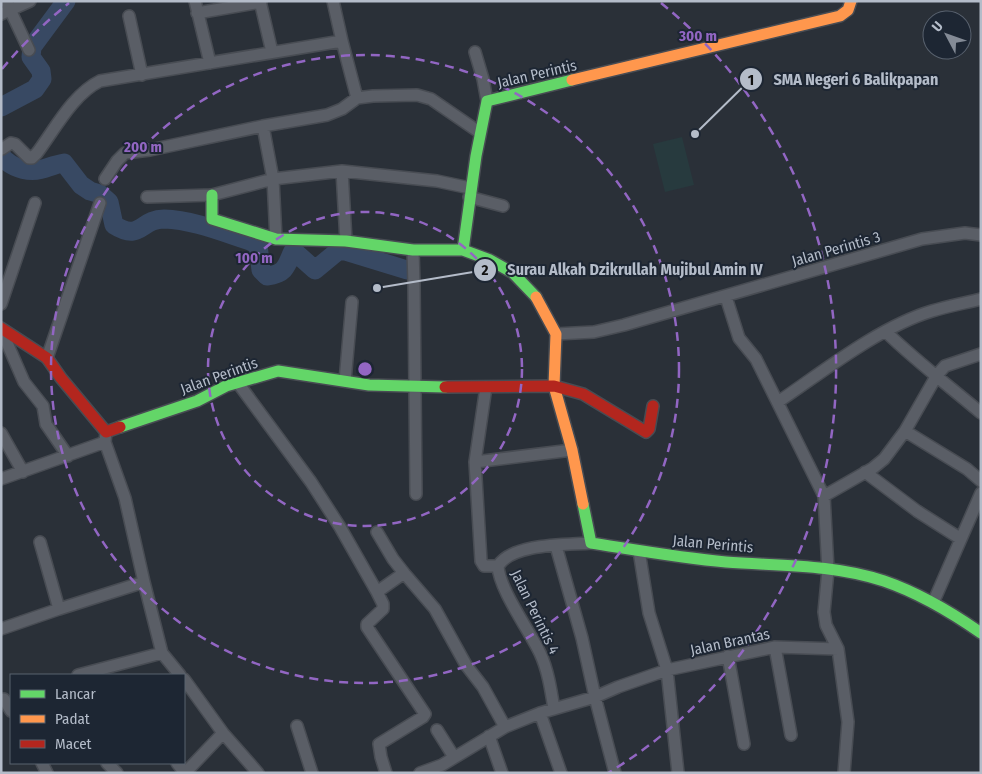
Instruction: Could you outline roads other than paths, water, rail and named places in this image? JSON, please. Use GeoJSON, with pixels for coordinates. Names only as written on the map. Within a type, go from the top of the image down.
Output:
{"type":"FeatureCollection","features":[{"type":"Feature","properties":{"kind":"street"},"geometry":{"type":"LineString","coordinates":[[29,50],[6,9],[30,1]]}},
{"type":"Feature","properties":{"kind":"street"},"geometry":{"type":"LineString","coordinates":[[195,1],[210,63]]}},
{"type":"Feature","properties":{"kind":"street"},"geometry":{"type":"LineString","coordinates":[[333,1],[357,98]]}},
{"type":"Feature","properties":{"kind":"street","name":"Jalan Perintis"},"geometry":{"type":"LineString","coordinates":[[463,250],[470,192],[487,101],[840,16],[848,10],[851,1]]}},
{"type":"Feature","properties":{"kind":"street"},"geometry":{"type":"LineString","coordinates":[[198,13],[261,2],[272,52]]}},
{"type":"Feature","properties":{"kind":"street"},"geometry":{"type":"LineString","coordinates":[[129,16],[142,75]]}},
{"type":"Feature","properties":{"kind":"street"},"geometry":{"type":"LineString","coordinates":[[2,149],[8,144],[15,144],[29,158],[32,158],[79,96],[88,87],[100,81],[342,41]]}},
{"type":"Feature","properties":{"kind":"street"},"geometry":{"type":"LineString","coordinates":[[475,52],[487,101]]}},
{"type":"Feature","properties":{"kind":"street"},"geometry":{"type":"LineString","coordinates":[[106,179],[126,153],[150,150],[327,114],[342,109],[357,98],[418,95],[431,99],[480,132]]}},
{"type":"Feature","properties":{"kind":"street"},"geometry":{"type":"LineString","coordinates":[[263,126],[273,179],[276,239]]}},
{"type":"Feature","properties":{"kind":"street"},"geometry":{"type":"LineString","coordinates":[[342,171],[346,241]]}},
{"type":"Feature","properties":{"kind":"street"},"geometry":{"type":"LineString","coordinates":[[147,197],[212,195],[273,179],[342,171],[437,181],[503,206]]}},
{"type":"Feature","properties":{"kind":"street"},"geometry":{"type":"LineString","coordinates":[[212,195],[212,219],[276,239],[346,241],[444,252],[463,250],[490,260],[513,273],[537,298],[548,315],[556,334],[554,386],[572,450],[591,543]]}},
{"type":"Feature","properties":{"kind":"street"},"geometry":{"type":"LineString","coordinates":[[1,304],[35,203]]}},
{"type":"Feature","properties":{"kind":"street"},"geometry":{"type":"LineString","coordinates":[[47,358],[100,203]]}},
{"type":"Feature","properties":{"kind":"street","name":"Jalan Perintis 3"},"geometry":{"type":"LineString","coordinates":[[556,334],[594,332],[922,239],[966,233],[981,235]]}},
{"type":"Feature","properties":{"kind":"street"},"geometry":{"type":"LineString","coordinates":[[413,250],[416,494]]}},
{"type":"Feature","properties":{"kind":"street"},"geometry":{"type":"LineString","coordinates":[[726,296],[739,338],[756,359],[824,496],[828,570],[824,612],[826,625],[838,649],[848,722],[844,773]]}},
{"type":"Feature","properties":{"kind":"street"},"geometry":{"type":"LineString","coordinates":[[778,402],[841,358],[886,332],[932,311],[981,299]]}},
{"type":"Feature","properties":{"kind":"street"},"geometry":{"type":"LineString","coordinates":[[345,381],[352,302]]}},
{"type":"Feature","properties":{"kind":"street"},"geometry":{"type":"LineString","coordinates":[[1,328],[47,358],[105,437],[125,498],[162,653],[179,674]]}},
{"type":"Feature","properties":{"kind":"street"},"geometry":{"type":"LineString","coordinates":[[1,328],[24,382],[37,396],[43,406],[46,424],[68,456]]}},
{"type":"Feature","properties":{"kind":"street"},"geometry":{"type":"LineString","coordinates":[[886,332],[909,354],[937,375],[981,413]]}},
{"type":"Feature","properties":{"kind":"street"},"geometry":{"type":"LineString","coordinates":[[824,496],[884,459],[905,431],[937,375],[945,366],[981,354]]}},
{"type":"Feature","properties":{"kind":"street","name":"Jalan Perintis"},"geometry":{"type":"LineString","coordinates":[[105,437],[197,401],[226,386],[278,371],[369,385],[414,387],[554,386],[583,394],[646,432],[650,429],[653,406]]}},
{"type":"Feature","properties":{"kind":"street"},"geometry":{"type":"LineString","coordinates":[[238,383],[311,482],[378,592],[383,609],[367,624],[367,627],[426,714],[378,744],[386,773]]}},
{"type":"Feature","properties":{"kind":"street"},"geometry":{"type":"LineString","coordinates":[[486,387],[475,462],[481,561],[484,566],[498,566]]}},
{"type":"Feature","properties":{"kind":"street"},"geometry":{"type":"LineString","coordinates":[[905,431],[967,469],[981,481]]}},
{"type":"Feature","properties":{"kind":"street"},"geometry":{"type":"LineString","coordinates":[[1,433],[23,472]]}},
{"type":"Feature","properties":{"kind":"street"},"geometry":{"type":"LineString","coordinates":[[1,479],[68,456],[105,437]]}},
{"type":"Feature","properties":{"kind":"street"},"geometry":{"type":"LineString","coordinates":[[475,462],[572,450]]}},
{"type":"Feature","properties":{"kind":"street"},"geometry":{"type":"LineString","coordinates":[[865,472],[917,511],[961,539]]}},
{"type":"Feature","properties":{"kind":"street"},"geometry":{"type":"LineString","coordinates":[[933,603],[981,493]]}},
{"type":"Feature","properties":{"kind":"street"},"geometry":{"type":"LineString","coordinates":[[377,532],[392,559],[435,609],[505,727]]}},
{"type":"Feature","properties":{"kind":"street"},"geometry":{"type":"LineString","coordinates":[[40,542],[59,609]]}},
{"type":"Feature","properties":{"kind":"street","name":"Jalan Perintis"},"geometry":{"type":"LineString","coordinates":[[591,543],[707,560],[828,570],[863,576],[884,581],[933,603],[981,633]]}},
{"type":"Feature","properties":{"kind":"street","name":"Jalan Perintis 4"},"geometry":{"type":"LineString","coordinates":[[554,709],[541,654],[518,615],[498,574],[498,566],[506,557],[520,551],[591,543]]}},
{"type":"Feature","properties":{"kind":"street"},"geometry":{"type":"LineString","coordinates":[[556,546],[582,638],[615,773]]}},
{"type":"Feature","properties":{"kind":"street"},"geometry":{"type":"LineString","coordinates":[[639,551],[649,613],[667,670],[678,773]]}},
{"type":"Feature","properties":{"kind":"street"},"geometry":{"type":"LineString","coordinates":[[378,592],[404,573]]}},
{"type":"Feature","properties":{"kind":"street"},"geometry":{"type":"LineString","coordinates":[[1,629],[144,582]]}},
{"type":"Feature","properties":{"kind":"street"},"geometry":{"type":"LineString","coordinates":[[775,647],[791,734]]}},
{"type":"Feature","properties":{"kind":"street","name":"Jalan Brantas"},"geometry":{"type":"LineString","coordinates":[[420,773],[450,764],[488,736],[505,727],[540,713],[595,697],[667,670],[775,647],[838,649]]}},
{"type":"Feature","properties":{"kind":"street"},"geometry":{"type":"LineString","coordinates":[[99,673],[162,653]]}},
{"type":"Feature","properties":{"kind":"street"},"geometry":{"type":"LineString","coordinates":[[728,656],[744,744]]}},
{"type":"Feature","properties":{"kind":"street"},"geometry":{"type":"LineString","coordinates":[[185,680],[223,733],[258,773]]}},
{"type":"Feature","properties":{"kind":"street"},"geometry":{"type":"LineString","coordinates":[[540,713],[561,773]]}},
{"type":"Feature","properties":{"kind":"street"},"geometry":{"type":"LineString","coordinates":[[297,726],[312,773]]}},
{"type":"Feature","properties":{"kind":"street"},"geometry":{"type":"LineString","coordinates":[[437,730],[450,764]]}},
{"type":"Feature","properties":{"kind":"street"},"geometry":{"type":"LineString","coordinates":[[185,773],[223,733]]}},
{"type":"Feature","properties":{"kind":"street"},"geometry":{"type":"LineString","coordinates":[[488,736],[502,773]]}},
{"type":"Feature","properties":{"kind":"street"},"geometry":{"type":"LineString","coordinates":[[108,764],[117,773]]}},
{"type":"Feature","properties":{"kind":"waterway"},"geometry":{"type":"LineString","coordinates":[[1,107],[35,89],[42,79],[41,71],[31,57],[32,47],[66,1]]}},
{"type":"Feature","properties":{"kind":"waterway"},"geometry":{"type":"LineString","coordinates":[[1,156],[11,165],[30,170],[43,169],[64,163],[81,185],[90,191],[100,194],[109,202],[114,225],[123,230],[135,231],[150,222],[164,219],[207,227],[250,241],[258,245],[261,270],[267,276],[281,272],[288,263],[292,253],[296,253],[315,270],[338,251],[345,251],[407,270]]}},
{"type":"Feature","properties":{"kind":"place","name":"SMA Negeri 6 Balikpapan"},"geometry":{"type":"Point","coordinates":[695,134]}},
{"type":"Feature","properties":{"kind":"place","name":"Surau Alkah Dzikrullah Mujibul Amin IV"},"geometry":{"type":"Point","coordinates":[377,288]}}]}
